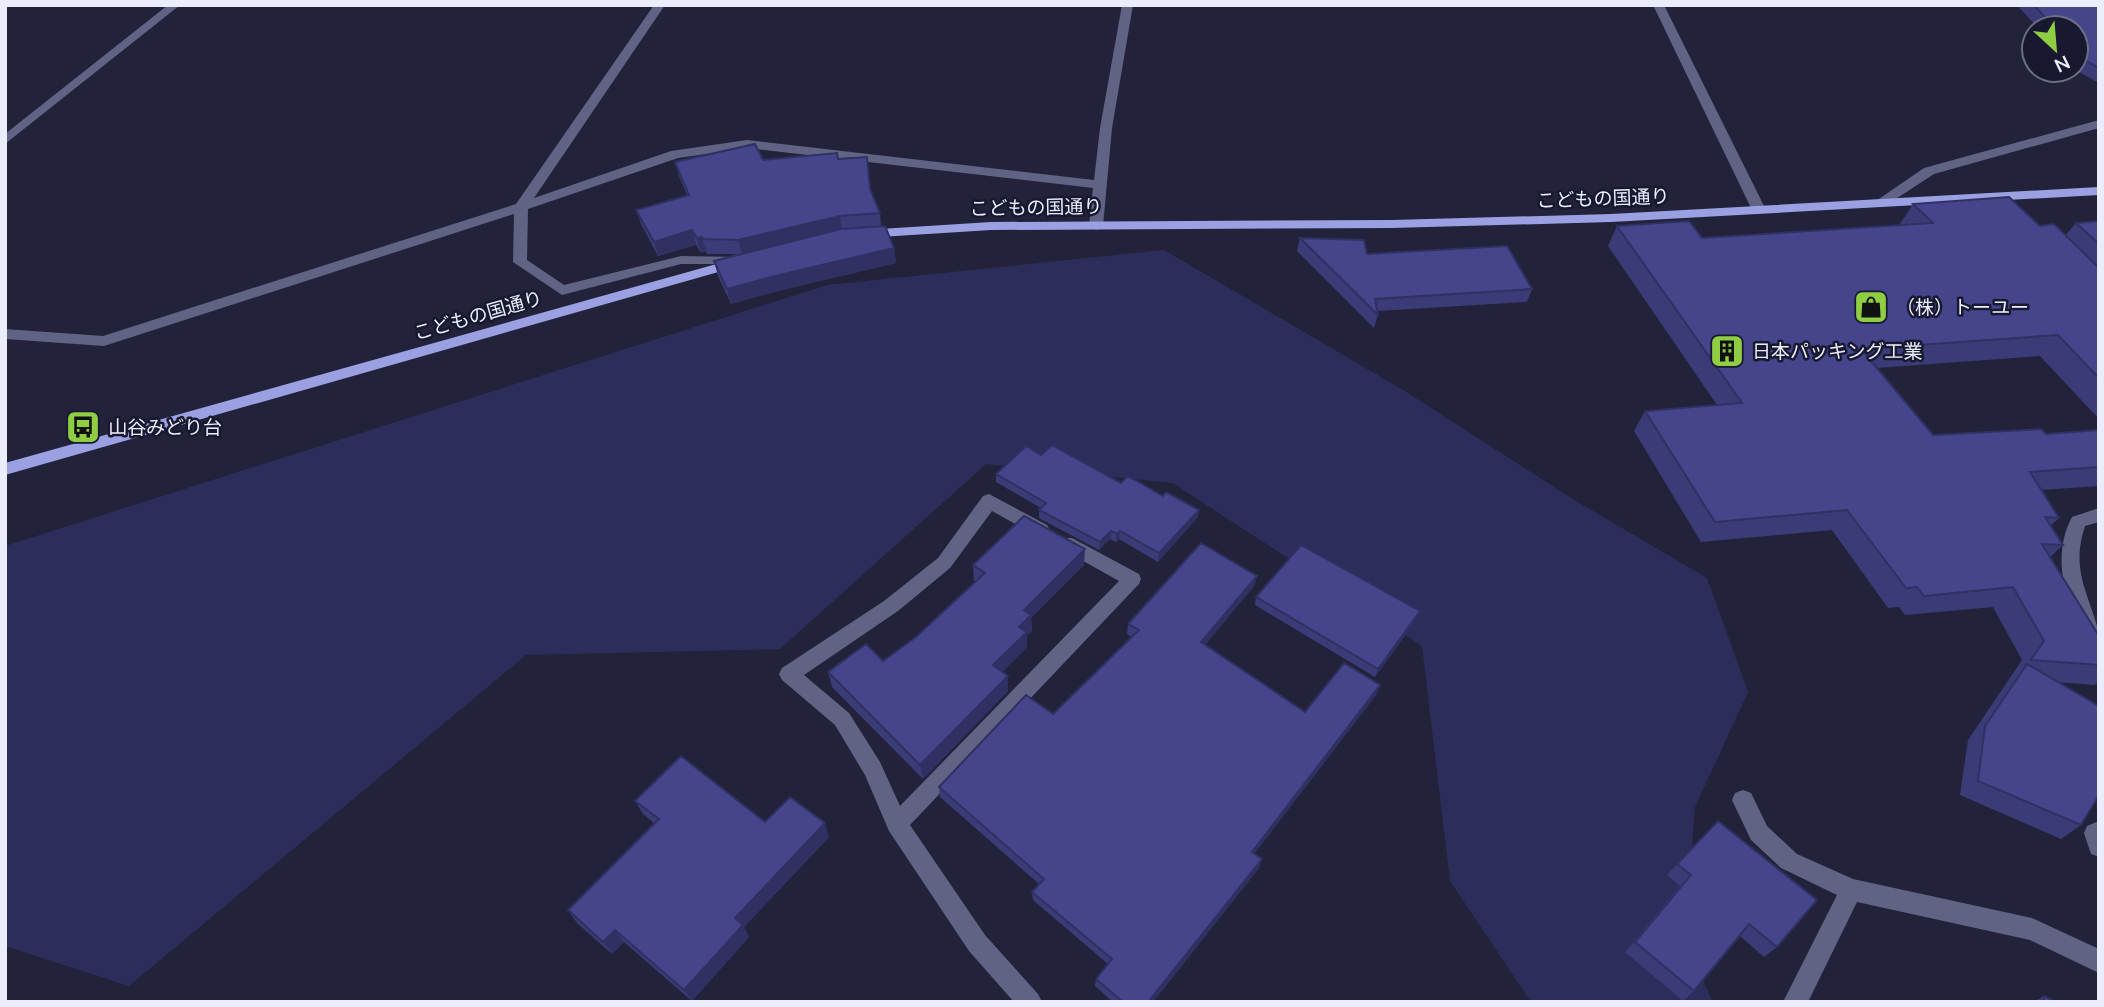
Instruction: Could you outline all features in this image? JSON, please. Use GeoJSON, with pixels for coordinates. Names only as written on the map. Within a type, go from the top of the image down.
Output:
{"type":"FeatureCollection","features":[{"type":"Feature","properties":{"kind":"main road","name":"こどもの国通り"},"geometry":{"type":"LineString","coordinates":[[853,236],[991,226],[1392,224],[1611,218],[1880,203],[2007,202],[2099,191]]}},
{"type":"Feature","properties":{"kind":"main road","name":"こどもの国通り"},"geometry":{"type":"LineString","coordinates":[[5,469],[749,259]]}},
{"type":"Feature","properties":{"kind":"street"},"geometry":{"type":"LineString","coordinates":[[5,140],[175,5]]}},
{"type":"Feature","properties":{"kind":"street"},"geometry":{"type":"LineString","coordinates":[[660,5],[521,207],[520,262],[562,290],[681,260],[749,259]]}},
{"type":"Feature","properties":{"kind":"street"},"geometry":{"type":"LineString","coordinates":[[1096,226],[1099,186],[1128,5]]}},
{"type":"Feature","properties":{"kind":"street"},"geometry":{"type":"LineString","coordinates":[[1658,5],[1759,210]]}},
{"type":"Feature","properties":{"kind":"street"},"geometry":{"type":"LineString","coordinates":[[1880,203],[1929,171],[2099,124]]}},
{"type":"Feature","properties":{"kind":"street"},"geometry":{"type":"LineString","coordinates":[[5,334],[104,341],[521,207],[676,154],[747,144],[1099,186]]}},
{"type":"Feature","properties":{"kind":"street"},"geometry":{"type":"LineString","coordinates":[[897,824],[1132,579],[989,501],[944,563],[891,606],[789,674],[842,719],[873,768],[897,824],[977,943],[1030,1002]]}},
{"type":"Feature","properties":{"kind":"street"},"geometry":{"type":"LineString","coordinates":[[2099,515],[2078,522],[2069,540],[2083,622],[2099,649]]}},
{"type":"Feature","properties":{"kind":"street"},"geometry":{"type":"LineString","coordinates":[[1743,800],[1759,833],[1789,861],[1851,890],[2032,929],[2099,961]]}},
{"type":"Feature","properties":{"kind":"street"},"geometry":{"type":"LineString","coordinates":[[2099,831],[2095,833],[2099,847]]}},
{"type":"Feature","properties":{"kind":"street"},"geometry":{"type":"LineString","coordinates":[[1795,1002],[1851,890]]}},
{"type":"Feature","properties":{"kind":"shaded area"},"geometry":{"type":"Polygon","coordinates":[[[1164,250],[1403,390],[1571,498],[1707,578],[1748,692],[1695,807],[1685,942],[1713,1002],[1531,1002],[1450,881],[1422,646],[1173,483],[986,464],[780,649],[526,655],[129,986],[5,946],[5,546],[827,285],[1164,250]]]}},
{"type":"Feature","properties":{"kind":"building"},"geometry":{"type":"Polygon","coordinates":[[[2034,5],[2099,5],[2099,68],[2090,63],[2090,14],[2042,14],[2034,5]]]}},
{"type":"Feature","properties":{"kind":"building"},"geometry":{"type":"Polygon","coordinates":[[[755,144],[763,160],[837,153],[838,159],[867,157],[870,189],[880,213],[840,216],[738,240],[697,238],[692,230],[654,242],[636,210],[689,195],[675,162],[755,144]]]}},
{"type":"Feature","properties":{"kind":"building"},"geometry":{"type":"Polygon","coordinates":[[[2009,197],[2040,226],[2054,224],[2099,268],[2099,378],[2058,335],[1861,349],[1933,435],[2041,429],[2046,434],[2099,430],[2099,467],[2030,472],[2059,518],[2045,517],[2063,545],[2042,544],[2099,636],[2099,665],[2031,660],[2044,641],[2013,587],[1924,596],[1917,587],[1906,588],[1847,510],[1715,522],[1645,411],[1742,403],[1617,226],[1689,221],[1702,238],[1933,223],[1913,204],[2009,197]]]}},
{"type":"Feature","properties":{"kind":"building"},"geometry":{"type":"Polygon","coordinates":[[[2099,221],[2099,244],[2076,223],[2099,221]]]}},
{"type":"Feature","properties":{"kind":"building"},"geometry":{"type":"Polygon","coordinates":[[[885,226],[894,248],[727,289],[714,261],[841,229],[885,226]]]}},
{"type":"Feature","properties":{"kind":"building"},"geometry":{"type":"Polygon","coordinates":[[[1300,238],[1364,240],[1367,254],[1507,246],[1532,289],[1375,299],[1378,315],[1300,238]]]}},
{"type":"Feature","properties":{"kind":"building"},"geometry":{"type":"Polygon","coordinates":[[[1052,445],[1121,483],[1128,476],[1163,496],[1166,492],[1199,510],[1159,553],[1120,531],[1117,534],[1111,531],[1100,542],[1039,510],[1046,503],[996,474],[1026,446],[1041,455],[1052,445]]]}},
{"type":"Feature","properties":{"kind":"building"},"geometry":{"type":"Polygon","coordinates":[[[1024,516],[1085,549],[1024,610],[1031,615],[1019,627],[1027,632],[993,665],[1008,676],[920,765],[828,672],[866,644],[883,661],[916,637],[985,573],[973,565],[1024,516]]]}},
{"type":"Feature","properties":{"kind":"building"},"geometry":{"type":"Polygon","coordinates":[[[1201,543],[1257,576],[1201,642],[1305,712],[1344,663],[1380,685],[1252,852],[1262,859],[1148,1002],[1123,1002],[1096,979],[1112,959],[1032,892],[1044,879],[939,787],[1026,695],[1053,714],[1139,630],[1128,624],[1201,543]]]}},
{"type":"Feature","properties":{"kind":"building"},"geometry":{"type":"Polygon","coordinates":[[[1301,545],[1420,611],[1378,669],[1256,597],[1301,545]]]}},
{"type":"Feature","properties":{"kind":"building"},"geometry":{"type":"Polygon","coordinates":[[[2027,664],[2099,706],[2099,795],[2081,825],[1978,781],[1985,726],[2027,664]]]}},
{"type":"Feature","properties":{"kind":"building"},"geometry":{"type":"Polygon","coordinates":[[[681,756],[765,822],[790,797],[825,823],[735,918],[743,925],[684,990],[615,930],[603,942],[568,910],[659,819],[635,801],[681,756]]]}},
{"type":"Feature","properties":{"kind":"building"},"geometry":{"type":"Polygon","coordinates":[[[1718,821],[1817,900],[1777,947],[1749,924],[1694,991],[1635,942],[1691,875],[1677,864],[1718,821]]]}},
{"type":"Feature","properties":{"kind":"building"},"geometry":{"type":"Polygon","coordinates":[[[2044,996],[2056,1002],[2044,1002],[2044,996]]]}},
{"type":"Feature","properties":{"kind":"place","name":"（株）トーユー"},"geometry":{"type":"Point","coordinates":[1871,307]}},
{"type":"Feature","properties":{"kind":"place","name":"日本パッキング工業"},"geometry":{"type":"Point","coordinates":[1727,351]}},
{"type":"Feature","properties":{"kind":"place","name":"山谷みどり台"},"geometry":{"type":"Point","coordinates":[83,427]}}]}
